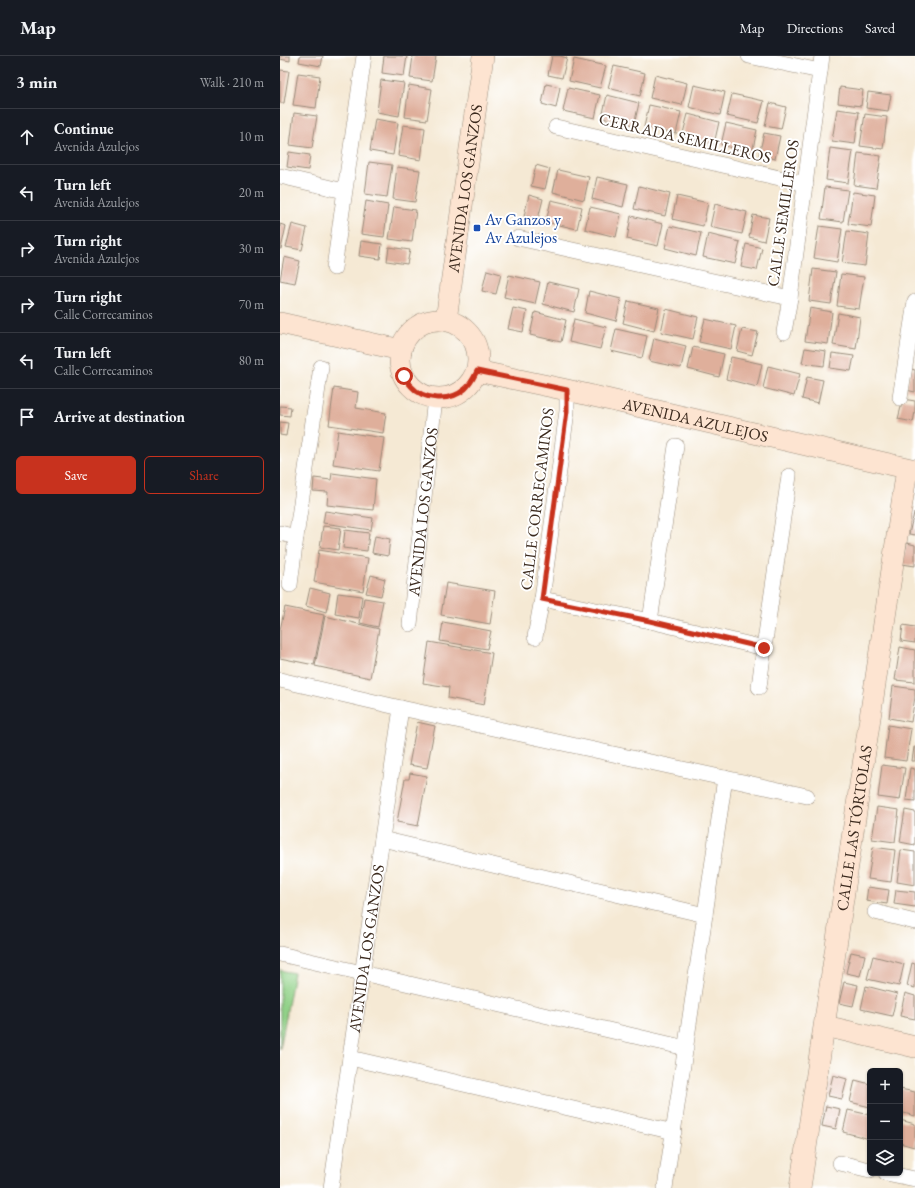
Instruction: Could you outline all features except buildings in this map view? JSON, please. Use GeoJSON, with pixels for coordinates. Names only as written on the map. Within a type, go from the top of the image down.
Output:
{"type":"FeatureCollection","features":[{"type":"Feature","properties":{"kind":"street"},"geometry":{"type":"LineString","coordinates":[[334,268],[364,56]]}},
{"type":"Feature","properties":{"kind":"street","name":"AVENIDA LOS GANZOS"},"geometry":{"type":"LineString","coordinates":[[446,320],[483,56]]}},
{"type":"Feature","properties":{"kind":"street"},"geometry":{"type":"LineString","coordinates":[[749,56],[820,71],[822,56]]}},
{"type":"Feature","properties":{"kind":"street","name":"CALLE SEMILLEROS"},"geometry":{"type":"LineString","coordinates":[[518,238],[790,298],[820,71]]}},
{"type":"Feature","properties":{"kind":"street","name":"CERRADA SEMILLEROS"},"geometry":{"type":"LineString","coordinates":[[556,127],[806,184]]}},
{"type":"Feature","properties":{"kind":"street"},"geometry":{"type":"LineString","coordinates":[[280,176],[344,191]]}},
{"type":"Feature","properties":{"kind":"street"},"geometry":{"type":"LineString","coordinates":[[784,332],[790,298]]}},
{"type":"Feature","properties":{"kind":"street"},"geometry":{"type":"LineString","coordinates":[[900,398],[912,340],[915,302]]}},
{"type":"Feature","properties":{"kind":"street"},"geometry":{"type":"LineString","coordinates":[[434,320],[446,320],[466,330],[473,339],[477,349],[477,371],[472,381],[465,389],[456,395],[446,398],[435,398],[422,395],[411,387],[404,376],[400,364],[401,350],[405,339],[412,330],[422,323],[434,320]]}},
{"type":"Feature","properties":{"kind":"street"},"geometry":{"type":"LineString","coordinates":[[280,323],[401,350]]}},
{"type":"Feature","properties":{"kind":"street"},"geometry":{"type":"LineString","coordinates":[[290,585],[321,367]]}},
{"type":"Feature","properties":{"kind":"street","name":"AVENIDA AZULEJOS"},"geometry":{"type":"LineString","coordinates":[[477,371],[567,390],[911,469]]}},
{"type":"Feature","properties":{"kind":"street","name":"CALLE CORRECAMINOS"},"geometry":{"type":"LineString","coordinates":[[567,390],[567,411],[542,599],[650,621],[764,648]]}},
{"type":"Feature","properties":{"kind":"street","name":"AVENIDA LOS GANZOS"},"geometry":{"type":"LineString","coordinates":[[410,624],[435,398]]}},
{"type":"Feature","properties":{"kind":"street"},"geometry":{"type":"LineString","coordinates":[[650,621],[676,446]]}},
{"type":"Feature","properties":{"kind":"street","name":"CALLE LAS TÓRTOLAS"},"geometry":{"type":"LineString","coordinates":[[800,1188],[911,469]]}},
{"type":"Feature","properties":{"kind":"street"},"geometry":{"type":"LineString","coordinates":[[759,687],[789,476]]}},
{"type":"Feature","properties":{"kind":"street"},"geometry":{"type":"LineString","coordinates":[[280,533],[296,537]]}},
{"type":"Feature","properties":{"kind":"street"},"geometry":{"type":"LineString","coordinates":[[535,637],[542,599]]}},
{"type":"Feature","properties":{"kind":"street"},"geometry":{"type":"LineString","coordinates":[[280,680],[401,708],[807,796]]}},
{"type":"Feature","properties":{"kind":"street","name":"AVENIDA LOS GANZOS"},"geometry":{"type":"LineString","coordinates":[[331,1188],[401,708]]}},
{"type":"Feature","properties":{"kind":"street"},"geometry":{"type":"LineString","coordinates":[[666,1188],[725,778]]}},
{"type":"Feature","properties":{"kind":"street"},"geometry":{"type":"LineString","coordinates":[[382,839],[705,915]]}},
{"type":"Feature","properties":{"kind":"street"},"geometry":{"type":"LineString","coordinates":[[875,912],[915,922]]}},
{"type":"Feature","properties":{"kind":"street"},"geometry":{"type":"LineString","coordinates":[[280,954],[686,1048]]}},
{"type":"Feature","properties":{"kind":"street"},"geometry":{"type":"LineString","coordinates":[[825,1026],[915,1047]]}},
{"type":"Feature","properties":{"kind":"street"},"geometry":{"type":"LineString","coordinates":[[350,1058],[674,1132]]}},
{"type":"Feature","properties":{"kind":"street"},"geometry":{"type":"LineString","coordinates":[[840,1163],[867,1169]]}},
{"type":"Feature","properties":{"kind":"street"},"geometry":{"type":"LineString","coordinates":[[900,1176],[915,1179],[914,1188]]}},
{"type":"Feature","properties":{"kind":"green space"},"geometry":{"type":"Polygon","coordinates":[[[280,970],[294,973],[280,1049],[280,970]]]}},
{"type":"Feature","properties":{"kind":"place","name":"Av Ganzos y Av Azulejos"},"geometry":{"type":"Point","coordinates":[477,228]}},
{"type":"Feature","properties":{"kind":"route"},"geometry":{"type":"LineString","coordinates":[[404,376],[411,387],[422,395],[435,398],[446,398],[456,395],[465,389],[472,381],[477,371],[567,390],[567,411],[542,599],[650,621],[764,648]]}}]}
